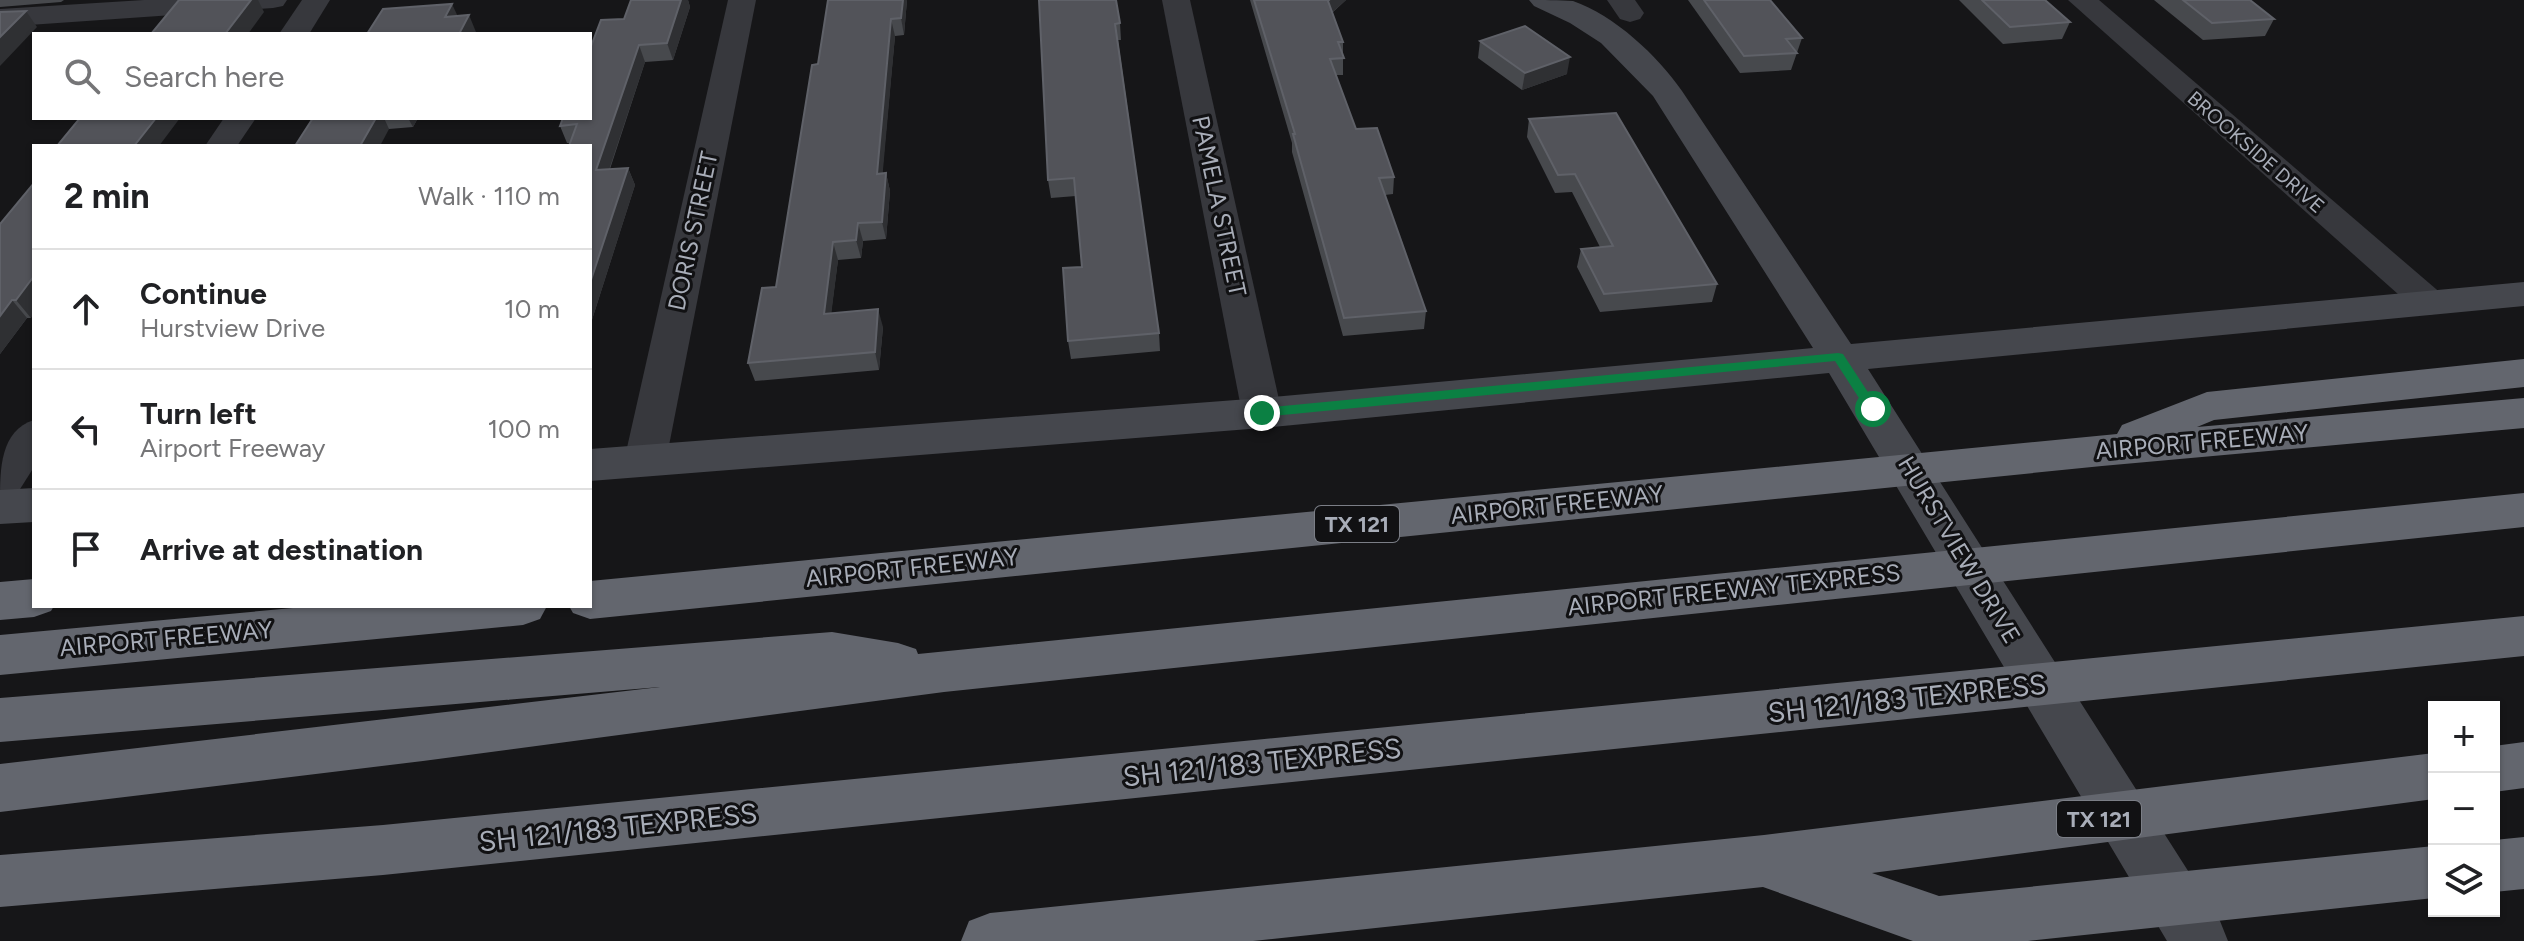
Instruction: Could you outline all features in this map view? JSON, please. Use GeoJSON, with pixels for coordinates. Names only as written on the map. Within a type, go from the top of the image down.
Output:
{"type":"FeatureCollection","features":[{"type":"Feature","properties":{"kind":"highway"},"geometry":{"type":"LineString","coordinates":[[2102,451],[2207,406],[2524,373]]}},
{"type":"Feature","properties":{"kind":"highway","name":"AIRPORT FREEWAY"},"geometry":{"type":"LineString","coordinates":[[598,596],[2524,413]]}},
{"type":"Feature","properties":{"kind":"highway","name":"AIRPORT FREEWAY TEXPRESS"},"geometry":{"type":"LineString","coordinates":[[944,671],[2524,510]]}},
{"type":"Feature","properties":{"kind":"highway"},"geometry":{"type":"LineString","coordinates":[[0,601],[32,598]]}},
{"type":"Feature","properties":{"kind":"highway","name":"AIRPORT FREEWAY"},"geometry":{"type":"LineString","coordinates":[[0,655],[502,608]]}},
{"type":"Feature","properties":{"kind":"highway","name":"SH 121/183 TEXPRESS"},"geometry":{"type":"LineString","coordinates":[[0,881],[383,850],[2524,636]]}},
{"type":"Feature","properties":{"kind":"highway"},"geometry":{"type":"LineString","coordinates":[[0,720],[832,652],[944,671]]}},
{"type":"Feature","properties":{"kind":"highway"},"geometry":{"type":"LineString","coordinates":[[0,788],[423,739],[944,671]]}},
{"type":"Feature","properties":{"kind":"highway"},"geometry":{"type":"LineString","coordinates":[[2500,768],[2524,765]]}},
{"type":"Feature","properties":{"kind":"highway","name":"TX 121"},"geometry":{"type":"LineString","coordinates":[[990,941],[1764,861],[2428,777]]}},
{"type":"Feature","properties":{"kind":"highway"},"geometry":{"type":"LineString","coordinates":[[1764,861],[1939,923],[2428,873]]}},
{"type":"Feature","properties":{"kind":"highway"},"geometry":{"type":"LineString","coordinates":[[2500,865],[2524,863]]}},
{"type":"Feature","properties":{"kind":"main road","name":"HURSTVIEW DRIVE"},"geometry":{"type":"LineString","coordinates":[[1544,0],[1581,17],[1631,50],[1666,91],[1873,409],[2199,941]]}},
{"type":"Feature","properties":{"kind":"main road"},"geometry":{"type":"LineString","coordinates":[[592,465],[1262,413],[2524,294]]}},
{"type":"Feature","properties":{"kind":"main road"},"geometry":{"type":"LineString","coordinates":[[0,507],[32,505]]}},
{"type":"Feature","properties":{"kind":"street"},"geometry":{"type":"LineString","coordinates":[[0,18],[273,0]]}},
{"type":"Feature","properties":{"kind":"street"},"geometry":{"type":"LineString","coordinates":[[295,32],[316,0]]}},
{"type":"Feature","properties":{"kind":"street","name":"DORIS STREET"},"geometry":{"type":"LineString","coordinates":[[645,461],[742,0]]}},
{"type":"Feature","properties":{"kind":"street","name":"PAMELA STREET"},"geometry":{"type":"LineString","coordinates":[[1176,0],[1262,413]]}},
{"type":"Feature","properties":{"kind":"street","name":"BROOKSIDE DRIVE"},"geometry":{"type":"LineString","coordinates":[[2082,0],[2430,303]]}},
{"type":"Feature","properties":{"kind":"street"},"geometry":{"type":"LineString","coordinates":[[222,144],[239,120]]}},
{"type":"Feature","properties":{"kind":"street"},"geometry":{"type":"LineString","coordinates":[[0,486],[32,437]]}},
{"type":"Feature","properties":{"kind":"building"},"geometry":{"type":"Polygon","coordinates":[[[179,0],[251,0],[227,32],[153,32],[179,0]]]}},
{"type":"Feature","properties":{"kind":"building"},"geometry":{"type":"Polygon","coordinates":[[[631,0],[681,0],[667,43],[639,45],[596,170],[628,168],[592,277],[592,144],[570,144],[577,124],[560,126],[562,120],[592,120],[592,44],[601,20],[624,19],[631,0]]]}},
{"type":"Feature","properties":{"kind":"building"},"geometry":{"type":"Polygon","coordinates":[[[828,0],[903,0],[901,18],[891,19],[877,174],[886,173],[882,222],[858,223],[856,240],[833,242],[824,314],[878,309],[875,352],[748,363],[762,288],[776,287],[812,65],[818,64],[828,0]]]}},
{"type":"Feature","properties":{"kind":"building"},"geometry":{"type":"Polygon","coordinates":[[[1039,0],[1116,0],[1120,23],[1115,24],[1159,333],[1068,341],[1063,268],[1082,267],[1074,178],[1048,180],[1039,0]]]}},
{"type":"Feature","properties":{"kind":"building"},"geometry":{"type":"Polygon","coordinates":[[[1254,0],[1329,0],[1343,42],[1338,42],[1344,58],[1330,59],[1356,129],[1377,128],[1394,177],[1379,178],[1426,311],[1344,318],[1295,134],[1254,0]]]}},
{"type":"Feature","properties":{"kind":"building"},"geometry":{"type":"Polygon","coordinates":[[[1704,0],[1770,0],[1802,38],[1786,39],[1797,53],[1744,56],[1704,0]]]}},
{"type":"Feature","properties":{"kind":"building"},"geometry":{"type":"Polygon","coordinates":[[[1982,0],[2045,0],[2070,22],[2010,27],[1982,0]]]}},
{"type":"Feature","properties":{"kind":"building"},"geometry":{"type":"Polygon","coordinates":[[[2183,0],[2250,0],[2274,19],[2212,23],[2183,0]]]}},
{"type":"Feature","properties":{"kind":"building"},"geometry":{"type":"Polygon","coordinates":[[[452,4],[445,17],[469,15],[460,32],[368,32],[383,9],[452,4]]]}},
{"type":"Feature","properties":{"kind":"building"},"geometry":{"type":"Polygon","coordinates":[[[26,11],[0,37],[0,12],[26,11]]]}},
{"type":"Feature","properties":{"kind":"building"},"geometry":{"type":"Polygon","coordinates":[[[1525,26],[1570,57],[1525,73],[1480,41],[1525,26]]]}},
{"type":"Feature","properties":{"kind":"building"},"geometry":{"type":"Polygon","coordinates":[[[1616,113],[1717,284],[1604,294],[1581,249],[1613,246],[1575,174],[1558,175],[1529,119],[1616,113]]]}},
{"type":"Feature","properties":{"kind":"building"},"geometry":{"type":"Polygon","coordinates":[[[78,120],[154,120],[136,144],[59,144],[78,120]]]}},
{"type":"Feature","properties":{"kind":"building"},"geometry":{"type":"Polygon","coordinates":[[[312,120],[375,120],[361,144],[296,144],[312,120]]]}},
{"type":"Feature","properties":{"kind":"building"},"geometry":{"type":"Polygon","coordinates":[[[32,185],[32,279],[0,316],[0,224],[32,185]]]}},
{"type":"Feature","properties":{"kind":"route"},"geometry":{"type":"LineString","coordinates":[[1262,413],[1838,357],[1873,409]]}}]}
